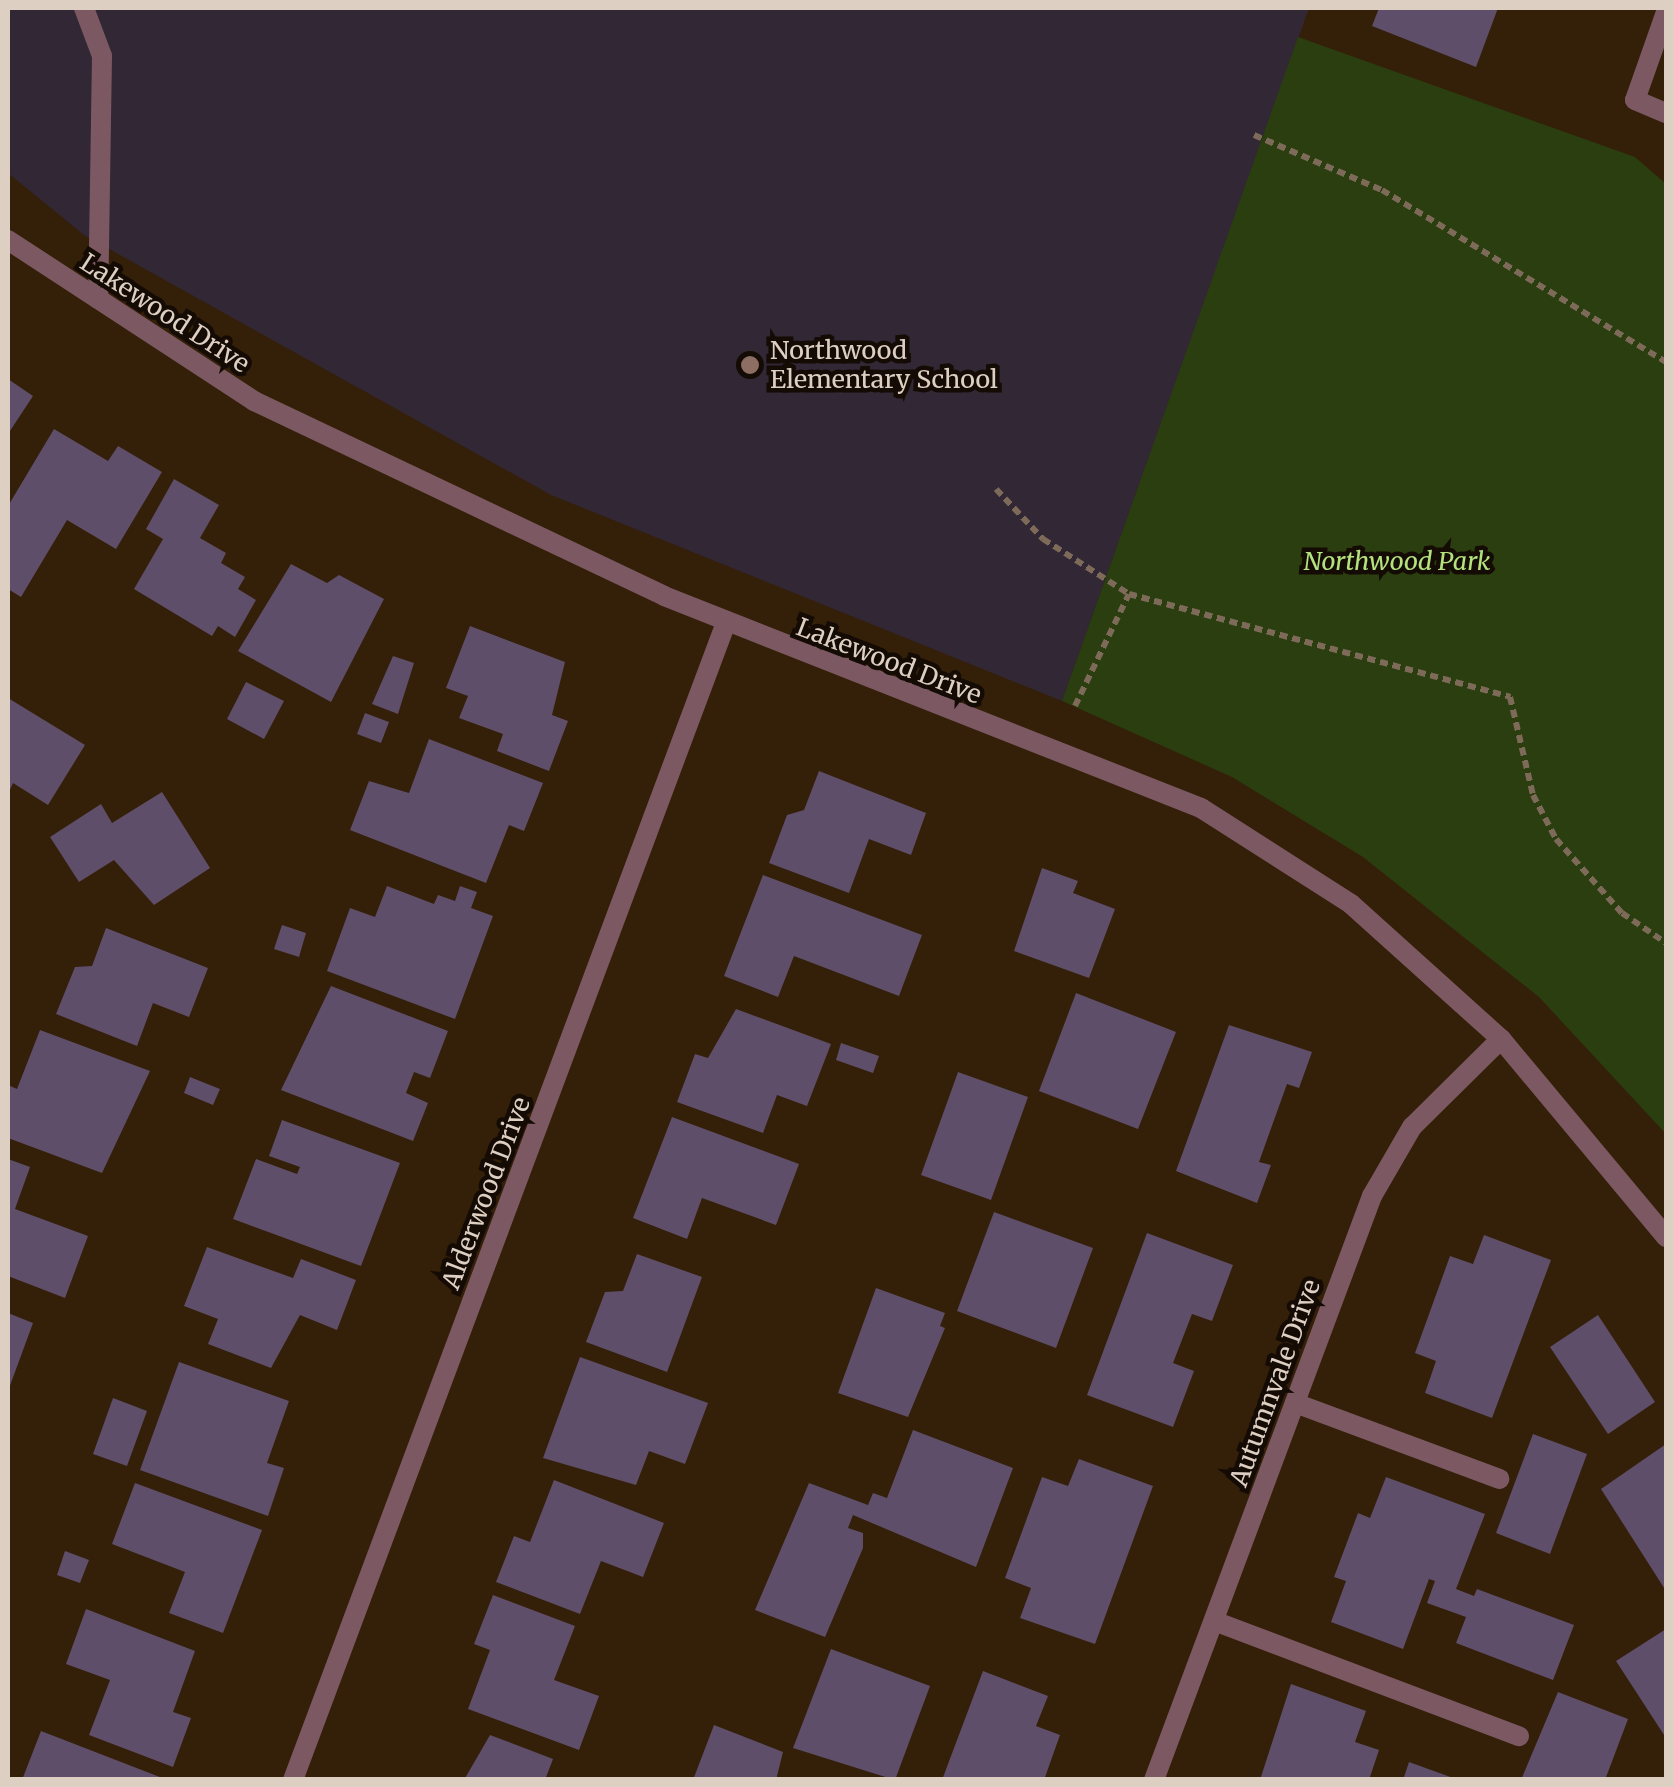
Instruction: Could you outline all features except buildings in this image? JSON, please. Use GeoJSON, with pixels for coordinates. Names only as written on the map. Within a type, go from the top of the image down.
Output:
{"type":"FeatureCollection","features":[{"type":"Feature","properties":{"kind":"street"},"geometry":{"type":"LineString","coordinates":[[84,8],[102,56],[98,299]]}},
{"type":"Feature","properties":{"kind":"street"},"geometry":{"type":"LineString","coordinates":[[1666,12],[1636,100],[1666,113]]}},
{"type":"Feature","properties":{"kind":"street","name":"Lakewood Drive"},"geometry":{"type":"LineString","coordinates":[[8,240],[254,401],[726,625],[1200,808],[1351,904],[1500,1038],[1666,1236]]}},
{"type":"Feature","properties":{"kind":"street","name":"Alderwood Drive"},"geometry":{"type":"LineString","coordinates":[[293,1780],[726,625]]}},
{"type":"Feature","properties":{"kind":"street","name":"Autumnvale Drive"},"geometry":{"type":"LineString","coordinates":[[1154,1780],[1372,1196],[1412,1127],[1500,1038]]}},
{"type":"Feature","properties":{"kind":"street"},"geometry":{"type":"LineString","coordinates":[[1294,1403],[1499,1479]]}},
{"type":"Feature","properties":{"kind":"street"},"geometry":{"type":"LineString","coordinates":[[1214,1622],[1519,1736]]}},
{"type":"Feature","properties":{"kind":"path"},"geometry":{"type":"LineString","coordinates":[[1254,135],[1382,190],[1666,362]]}},
{"type":"Feature","properties":{"kind":"path"},"geometry":{"type":"LineString","coordinates":[[996,489],[1044,539],[1128,594],[1510,697],[1532,795],[1556,839],[1598,891],[1666,943]]}},
{"type":"Feature","properties":{"kind":"path"},"geometry":{"type":"LineString","coordinates":[[1075,706],[1128,594]]}},
{"type":"Feature","properties":{"kind":"shaded area","name":"Northwood Elementary School"},"geometry":{"type":"Polygon","coordinates":[[[8,8],[1309,8],[1062,701],[551,495],[84,235],[8,173],[8,8]]]}},
{"type":"Feature","properties":{"kind":"green space","name":"Northwood Park"},"geometry":{"type":"Polygon","coordinates":[[[1298,37],[1635,157],[1666,184],[1666,1134],[1539,997],[1363,857],[1232,777],[1062,701],[1298,37]]]}},
{"type":"Feature","properties":{"kind":"place","name":"Northwood Elementary School"},"geometry":{"type":"Point","coordinates":[750,365]}}]}
